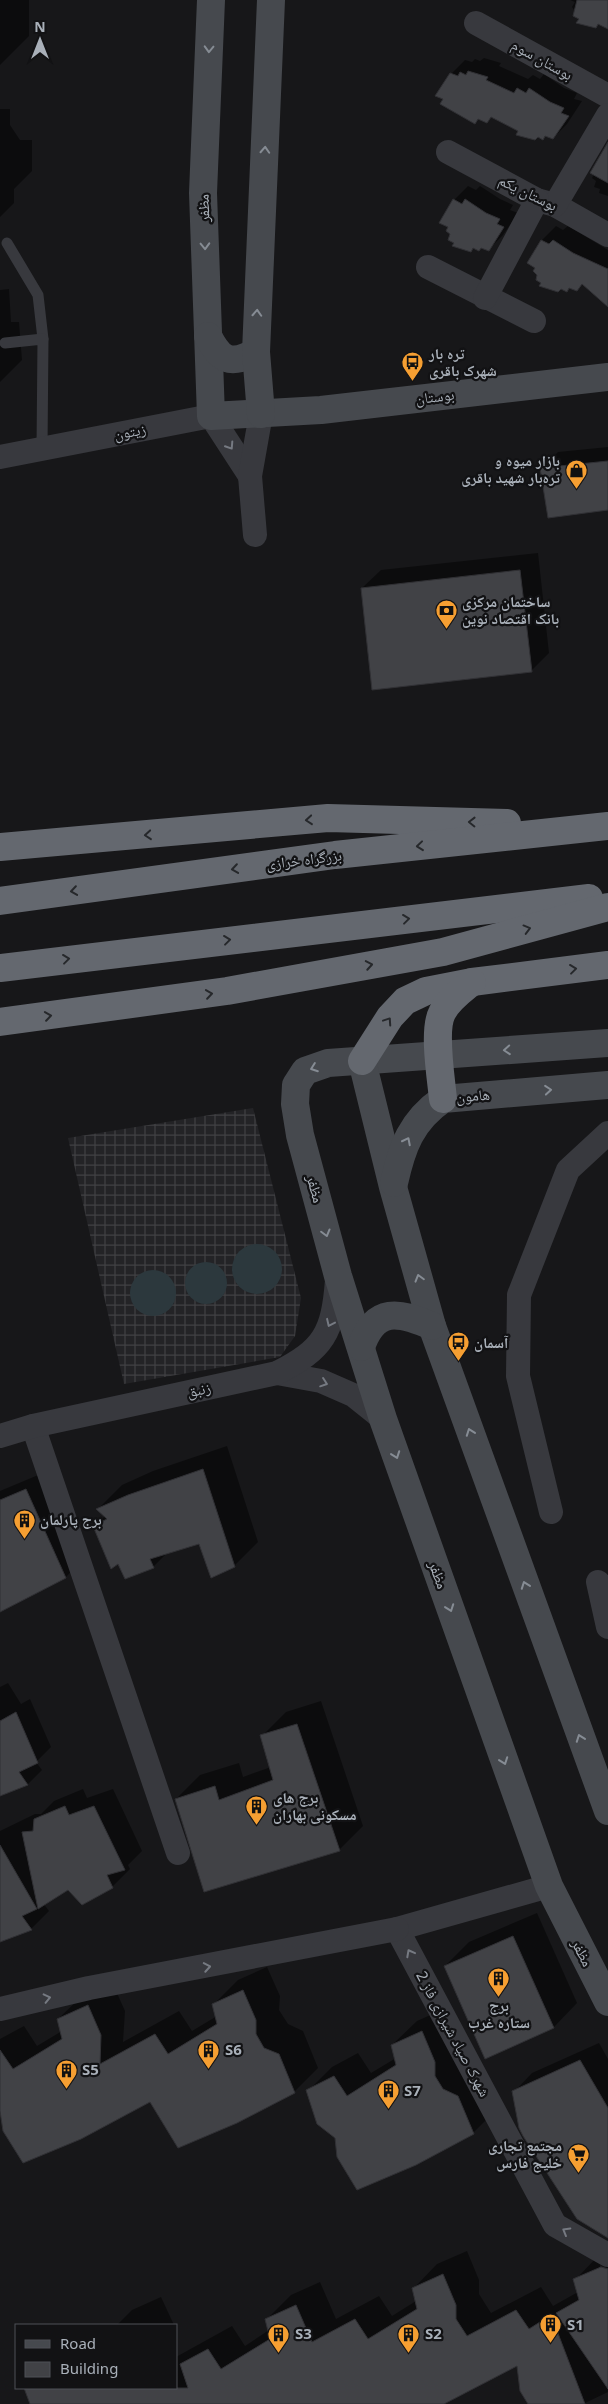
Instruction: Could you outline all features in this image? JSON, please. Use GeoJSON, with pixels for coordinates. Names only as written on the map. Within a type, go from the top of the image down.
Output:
{"type":"FeatureCollection","features":[{"type":"Feature","properties":{"kind":"highway"},"geometry":{"type":"LineString","coordinates":[[0,847],[328,818],[608,826]]}},
{"type":"Feature","properties":{"kind":"highway","name":"بزرگراه خرازی"},"geometry":{"type":"LineString","coordinates":[[0,901],[335,855],[608,826]]}},
{"type":"Feature","properties":{"kind":"highway"},"geometry":{"type":"LineString","coordinates":[[0,968],[608,896]]}},
{"type":"Feature","properties":{"kind":"highway"},"geometry":{"type":"LineString","coordinates":[[7,1022],[227,991],[442,952],[608,907]]}},
{"type":"Feature","properties":{"kind":"highway"},"geometry":{"type":"LineString","coordinates":[[362,1062],[390,1017],[405,1001],[426,991],[472,982],[608,965]]}},
{"type":"Feature","properties":{"kind":"highway"},"geometry":{"type":"LineString","coordinates":[[442,1099],[437,1030],[441,1013],[452,998],[472,982]]}},
{"type":"Feature","properties":{"kind":"street","name":"مظفر"},"geometry":{"type":"LineString","coordinates":[[211,0],[203,193],[211,416]]}},
{"type":"Feature","properties":{"kind":"street"},"geometry":{"type":"LineString","coordinates":[[255,535],[250,476],[261,414],[256,352],[272,0]]}},
{"type":"Feature","properties":{"kind":"street","name":"بوستان سوم"},"geometry":{"type":"LineString","coordinates":[[476,24],[608,96]]}},
{"type":"Feature","properties":{"kind":"street"},"geometry":{"type":"LineString","coordinates":[[485,298],[546,202],[608,115]]}},
{"type":"Feature","properties":{"kind":"street","name":"بوستان یکم"},"geometry":{"type":"LineString","coordinates":[[448,152],[608,235]]}},
{"type":"Feature","properties":{"kind":"street"},"geometry":{"type":"LineString","coordinates":[[428,267],[485,298],[534,321]]}},
{"type":"Feature","properties":{"kind":"street"},"geometry":{"type":"LineString","coordinates":[[208,336],[217,353],[226,358],[246,358],[256,352]]}},
{"type":"Feature","properties":{"kind":"street","name":"بوستان"},"geometry":{"type":"LineString","coordinates":[[261,414],[321,410],[608,378]]}},
{"type":"Feature","properties":{"kind":"street","name":"زیتون"},"geometry":{"type":"LineString","coordinates":[[0,457],[211,416],[261,414]]}},
{"type":"Feature","properties":{"kind":"street"},"geometry":{"type":"LineString","coordinates":[[211,416],[250,476]]}},
{"type":"Feature","properties":{"kind":"street"},"geometry":{"type":"LineString","coordinates":[[608,1043],[362,1062],[393,1187],[432,1326],[608,1811]]}},
{"type":"Feature","properties":{"kind":"street","name":"مظفر"},"geometry":{"type":"LineString","coordinates":[[362,1062],[328,1063],[305,1071],[296,1085],[295,1104],[300,1135],[338,1276],[383,1419],[549,1886],[608,2002]]}},
{"type":"Feature","properties":{"kind":"street","name":"هامون"},"geometry":{"type":"LineString","coordinates":[[393,1187],[401,1153],[416,1124],[428,1109],[442,1099],[608,1085]]}},
{"type":"Feature","properties":{"kind":"street"},"geometry":{"type":"LineString","coordinates":[[551,1512],[518,1376],[519,1295],[568,1170],[608,1133]]}},
{"type":"Feature","properties":{"kind":"street","name":"زنبق"},"geometry":{"type":"LineString","coordinates":[[0,1436],[33,1426],[276,1373],[303,1359],[323,1339],[334,1313],[338,1276]]}},
{"type":"Feature","properties":{"kind":"street"},"geometry":{"type":"LineString","coordinates":[[361,1347],[367,1331],[379,1320],[393,1315],[406,1315],[432,1326]]}},
{"type":"Feature","properties":{"kind":"street"},"geometry":{"type":"LineString","coordinates":[[276,1373],[321,1381],[353,1394],[383,1419]]}},
{"type":"Feature","properties":{"kind":"street"},"geometry":{"type":"LineString","coordinates":[[33,1426],[178,1853]]}},
{"type":"Feature","properties":{"kind":"street"},"geometry":{"type":"LineString","coordinates":[[598,1582],[608,1627]]}},
{"type":"Feature","properties":{"kind":"street"},"geometry":{"type":"LineString","coordinates":[[0,2009],[89,1988],[397,1930],[549,1886]]}},
{"type":"Feature","properties":{"kind":"street","name":"شهرک صیاد شیرازی فاز 2"},"geometry":{"type":"LineString","coordinates":[[397,1930],[555,2225],[608,2255]]}},
{"type":"Feature","properties":{"kind":"lane"},"geometry":{"type":"LineString","coordinates":[[7,243],[38,295],[43,339],[42,449]]}},
{"type":"Feature","properties":{"kind":"lane"},"geometry":{"type":"LineString","coordinates":[[5,343],[43,339]]}},
{"type":"Feature","properties":{"kind":"shaded area"},"geometry":{"type":"Polygon","coordinates":[[[253,1108],[301,1298],[295,1336],[280,1357],[124,1384],[68,1138],[253,1108]]]}},
{"type":"Feature","properties":{"kind":"shaded area"},"geometry":{"type":"Polygon","coordinates":[[[252,1244],[262,1244],[275,1251],[282,1264],[282,1274],[275,1287],[262,1294],[252,1294],[243,1290],[236,1283],[232,1274],[232,1264],[236,1255],[243,1248],[252,1244]]]}},
{"type":"Feature","properties":{"kind":"shaded area"},"geometry":{"type":"Polygon","coordinates":[[[210,1262],[218,1265],[224,1271],[227,1283],[224,1295],[218,1301],[202,1304],[194,1301],[188,1295],[185,1279],[188,1271],[194,1265],[210,1262]]]}},
{"type":"Feature","properties":{"kind":"shaded area"},"geometry":{"type":"Polygon","coordinates":[[[153,1270],[166,1274],[172,1280],[176,1293],[172,1306],[166,1312],[153,1316],[140,1312],[134,1306],[130,1293],[134,1280],[140,1274],[153,1270]]]}},
{"type":"Feature","properties":{"kind":"building"},"geometry":{"type":"Polygon","coordinates":[[[577,0],[608,0],[608,29],[598,24],[596,28],[576,23],[579,19],[573,16],[577,0]]]}},
{"type":"Feature","properties":{"kind":"building"},"geometry":{"type":"Polygon","coordinates":[[[468,71],[488,77],[486,80],[514,93],[517,88],[526,93],[529,88],[550,102],[564,108],[561,113],[569,116],[553,139],[545,136],[543,140],[538,137],[535,140],[516,135],[518,131],[491,117],[487,123],[478,119],[475,124],[440,104],[443,99],[435,96],[450,73],[458,76],[460,72],[466,75],[468,71]]]}},
{"type":"Feature","properties":{"kind":"building"},"geometry":{"type":"Polygon","coordinates":[[[608,142],[608,183],[590,173],[608,142]]]}},
{"type":"Feature","properties":{"kind":"building"},"geometry":{"type":"Polygon","coordinates":[[[453,199],[462,204],[465,199],[486,213],[500,219],[497,224],[504,227],[489,251],[481,248],[479,251],[473,248],[471,252],[452,246],[454,243],[448,240],[450,234],[446,231],[448,227],[439,223],[453,199]]]}},
{"type":"Feature","properties":{"kind":"building"},"geometry":{"type":"Polygon","coordinates":[[[541,240],[549,244],[553,240],[573,253],[608,269],[608,307],[582,284],[577,291],[569,288],[567,292],[561,289],[558,292],[539,286],[541,283],[536,280],[537,275],[533,271],[535,268],[527,263],[541,240]]]}},
{"type":"Feature","properties":{"kind":"building","name":"بازار میوه و تره‌بار شهید باقری"},"geometry":{"type":"Polygon","coordinates":[[[608,461],[608,510],[548,518],[540,468],[608,461]]]}},
{"type":"Feature","properties":{"kind":"building","name":"ساختمان مرکزی بانک اقتصاد نوین"},"geometry":{"type":"Polygon","coordinates":[[[520,570],[532,672],[372,690],[361,588],[520,570]]]}},
{"type":"Feature","properties":{"kind":"building"},"geometry":{"type":"Polygon","coordinates":[[[203,1469],[235,1567],[211,1578],[199,1544],[150,1559],[154,1568],[125,1579],[118,1564],[111,1569],[93,1526],[107,1519],[96,1509],[128,1495],[203,1469]]]}},
{"type":"Feature","properties":{"kind":"building","name":"برج پارلمان"},"geometry":{"type":"Polygon","coordinates":[[[26,1489],[66,1578],[0,1612],[0,1500],[26,1489]]]}},
{"type":"Feature","properties":{"kind":"building"},"geometry":{"type":"Polygon","coordinates":[[[16,1712],[38,1763],[19,1772],[28,1785],[0,1796],[0,1721],[16,1712]]]}},
{"type":"Feature","properties":{"kind":"building","name":"برج های مسکونی بهاران"},"geometry":{"type":"Polygon","coordinates":[[[297,1724],[340,1851],[204,1892],[175,1799],[215,1786],[219,1800],[273,1780],[260,1735],[297,1724]]]}},
{"type":"Feature","properties":{"kind":"building"},"geometry":{"type":"Polygon","coordinates":[[[65,1806],[69,1815],[94,1806],[125,1870],[107,1875],[113,1888],[82,1905],[68,1890],[38,1909],[22,1832],[33,1831],[34,1819],[65,1806]]]}},
{"type":"Feature","properties":{"kind":"building"},"geometry":{"type":"Polygon","coordinates":[[[0,1845],[37,1909],[22,1916],[32,1930],[0,1942],[0,1845]]]}},
{"type":"Feature","properties":{"kind":"building","name":"برج ستاره غرب"},"geometry":{"type":"Polygon","coordinates":[[[513,1936],[554,2028],[485,2059],[444,1966],[513,1936]]]}},
{"type":"Feature","properties":{"kind":"building"},"geometry":{"type":"Polygon","coordinates":[[[243,1990],[256,2020],[256,2034],[264,2048],[279,2054],[295,2093],[237,2123],[178,2148],[150,2102],[81,2139],[23,2163],[3,2131],[0,2111],[0,2050],[13,2069],[62,2039],[57,2019],[88,2005],[101,2035],[100,2064],[155,2034],[168,2054],[217,2024],[212,2004],[243,1990]]]}},
{"type":"Feature","properties":{"kind":"building","name":"S7"},"geometry":{"type":"Polygon","coordinates":[[[422,2031],[435,2062],[435,2076],[443,2089],[458,2096],[474,2134],[416,2165],[357,2190],[337,2157],[335,2138],[317,2124],[306,2090],[334,2076],[347,2096],[396,2065],[391,2045],[422,2031]]]}},
{"type":"Feature","properties":{"kind":"building","name":"مجتمع تجاری خلیج فارس"},"geometry":{"type":"Polygon","coordinates":[[[580,2060],[608,2108],[608,2238],[577,2219],[523,2136],[519,2128],[512,2091],[580,2060]]]}},
{"type":"Feature","properties":{"kind":"building"},"geometry":{"type":"Polygon","coordinates":[[[601,2267],[608,2269],[608,2389],[556,2313],[579,2300],[573,2279],[601,2267]]]}},
{"type":"Feature","properties":{"kind":"building"},"geometry":{"type":"Polygon","coordinates":[[[443,2274],[456,2305],[456,2319],[467,2336],[516,2310],[529,2329],[551,2315],[585,2404],[528,2404],[520,2391],[517,2366],[444,2404],[30,2404],[24,2389],[188,2388],[180,2364],[208,2349],[221,2369],[270,2339],[265,2319],[296,2305],[312,2342],[355,2319],[368,2339],[417,2309],[412,2288],[443,2274]]]}},
{"type":"Feature","properties":{"kind":"place","name":"تره بار شهرک باقری"},"geometry":{"type":"Point","coordinates":[413,382]}},
{"type":"Feature","properties":{"kind":"place","name":"بازار میوه و تره‌بار شهید باقری"},"geometry":{"type":"Point","coordinates":[576,489]}},
{"type":"Feature","properties":{"kind":"place","name":"ساختمان مرکزی بانک اقتصاد نوین"},"geometry":{"type":"Point","coordinates":[446,630]}},
{"type":"Feature","properties":{"kind":"place","name":"آسمان"},"geometry":{"type":"Point","coordinates":[458,1362]}},
{"type":"Feature","properties":{"kind":"place","name":"برج پارلمان"},"geometry":{"type":"Point","coordinates":[24,1539]}},
{"type":"Feature","properties":{"kind":"place","name":"برج های مسکونی بهاران"},"geometry":{"type":"Point","coordinates":[257,1826]}},
{"type":"Feature","properties":{"kind":"place","name":"برج ستاره غرب"},"geometry":{"type":"Point","coordinates":[499,1997]}},
{"type":"Feature","properties":{"kind":"place","name":"S6"},"geometry":{"type":"Point","coordinates":[209,2069]}},
{"type":"Feature","properties":{"kind":"place","name":"S5"},"geometry":{"type":"Point","coordinates":[66,2089]}},
{"type":"Feature","properties":{"kind":"place","name":"S7"},"geometry":{"type":"Point","coordinates":[388,2110]}},
{"type":"Feature","properties":{"kind":"place","name":"مجتمع تجاری خلیج فارس"},"geometry":{"type":"Point","coordinates":[578,2174]}},
{"type":"Feature","properties":{"kind":"place","name":"S1"},"geometry":{"type":"Point","coordinates":[551,2344]}},
{"type":"Feature","properties":{"kind":"place","name":"S3"},"geometry":{"type":"Point","coordinates":[279,2353]}},
{"type":"Feature","properties":{"kind":"place","name":"S2"},"geometry":{"type":"Point","coordinates":[409,2353]}}]}
